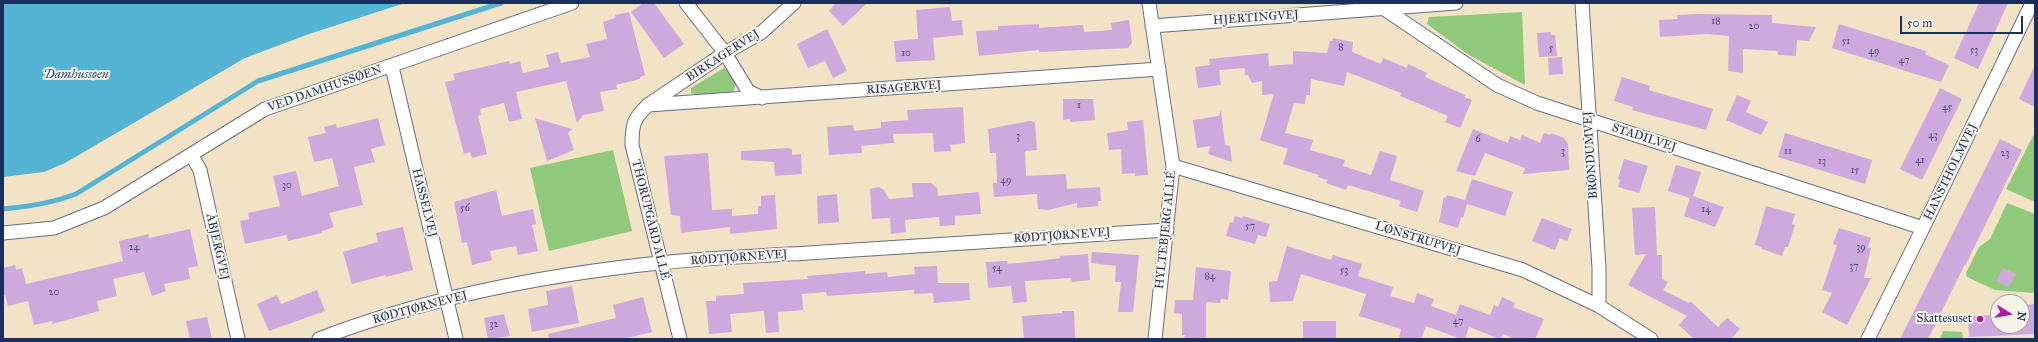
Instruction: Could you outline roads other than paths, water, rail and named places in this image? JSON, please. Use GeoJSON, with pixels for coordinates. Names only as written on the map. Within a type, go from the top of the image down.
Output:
{"type":"FeatureCollection","features":[{"type":"Feature","properties":{"kind":"street","name":"VED DAMHUSSØEN"},"geometry":{"type":"LineString","coordinates":[[3,234],[54,228],[104,208],[192,156],[265,109],[572,3]]}},
{"type":"Feature","properties":{"kind":"street"},"geometry":{"type":"LineString","coordinates":[[686,3],[725,52],[748,91],[762,98]]}},
{"type":"Feature","properties":{"kind":"street","name":"BIRKAGERVEJ"},"geometry":{"type":"LineString","coordinates":[[648,105],[725,52],[762,32],[794,3]]}},
{"type":"Feature","properties":{"kind":"street","name":"HYLTEBJERG ALLÉ"},"geometry":{"type":"LineString","coordinates":[[1148,3],[1173,166],[1155,339]]}},
{"type":"Feature","properties":{"kind":"street","name":"HJERTINGVEJ"},"geometry":{"type":"LineString","coordinates":[[1152,26],[1456,3]]}},
{"type":"Feature","properties":{"kind":"street","name":"BRØNDUMVEJ"},"geometry":{"type":"LineString","coordinates":[[1582,3],[1588,120],[1599,268],[1599,306]]}},
{"type":"Feature","properties":{"kind":"street","name":"HANSTHOLMVEJ"},"geometry":{"type":"LineString","coordinates":[[1868,339],[2032,3]]}},
{"type":"Feature","properties":{"kind":"street","name":"STADILVEJ"},"geometry":{"type":"LineString","coordinates":[[1383,8],[1497,85],[1537,103],[1923,228]]}},
{"type":"Feature","properties":{"kind":"street","name":"HASSELVEJ"},"geometry":{"type":"LineString","coordinates":[[392,66],[456,339]]}},
{"type":"Feature","properties":{"kind":"street","name":"RISAGERVEJ"},"geometry":{"type":"LineString","coordinates":[[648,105],[1159,69]]}},
{"type":"Feature","properties":{"kind":"street","name":"THORUPGÅRD ALLÉ"},"geometry":{"type":"LineString","coordinates":[[648,105],[632,124],[632,144],[680,339]]}},
{"type":"Feature","properties":{"kind":"street","name":"ÅBJERGVEJ"},"geometry":{"type":"LineString","coordinates":[[192,156],[200,170],[238,339]]}},
{"type":"Feature","properties":{"kind":"street","name":"LØNSTRUPVEJ"},"geometry":{"type":"LineString","coordinates":[[1173,166],[1523,270],[1599,306],[1651,339]]}},
{"type":"Feature","properties":{"kind":"street","name":"RØDTJØRNEVEJ"},"geometry":{"type":"LineString","coordinates":[[319,339],[352,326],[447,300],[576,273],[661,263],[1167,230]]}},
{"type":"Feature","properties":{"kind":"water","name":"Damhussøen"},"geometry":{"type":"Polygon","coordinates":[[[3,3],[405,3],[309,34],[245,58],[65,163],[44,172],[3,177],[3,3]]]}},
{"type":"Feature","properties":{"kind":"waterway"},"geometry":{"type":"LineString","coordinates":[[3,209],[40,204],[76,194],[258,81],[501,3]]}},
{"type":"Feature","properties":{"kind":"place","name":"Skattesuset"},"geometry":{"type":"Point","coordinates":[1980,319]}}]}
